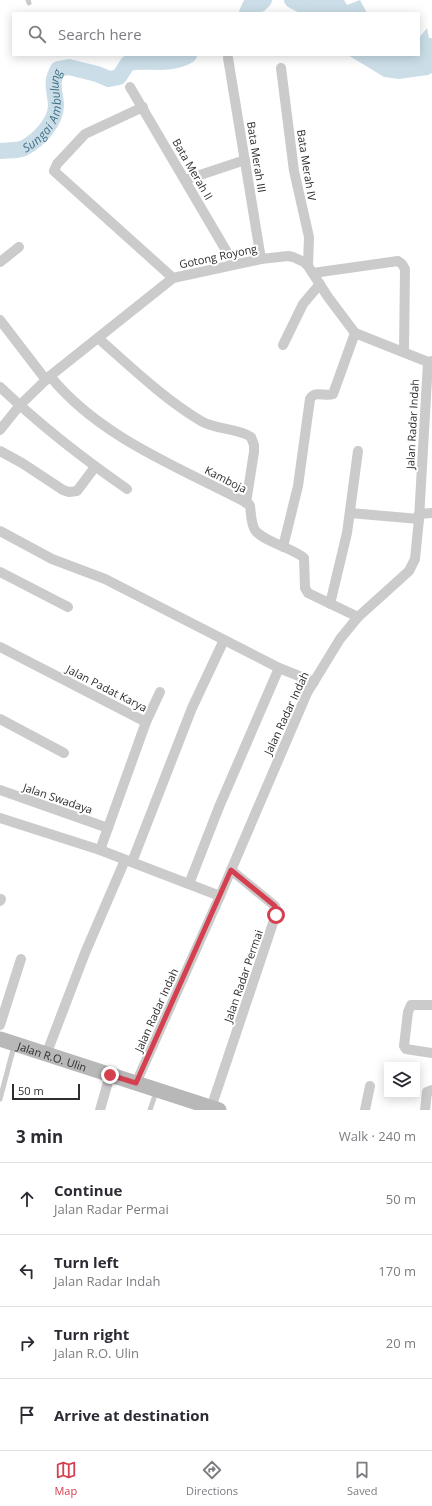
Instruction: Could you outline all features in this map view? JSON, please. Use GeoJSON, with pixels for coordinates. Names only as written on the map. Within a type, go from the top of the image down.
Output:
{"type":"FeatureCollection","features":[{"type":"Feature","properties":{"kind":"main road","name":"Jalan R.O. Ulin"},"geometry":{"type":"LineString","coordinates":[[0,1039],[215,1109]]}},
{"type":"Feature","properties":{"kind":"main road","name":"Jalan R.O. Ulin"},"geometry":{"type":"LineString","coordinates":[[7,1048],[108,1082],[152,1104],[192,1110]]}},
{"type":"Feature","properties":{"kind":"street","name":"Bata Merah III"},"geometry":{"type":"LineString","coordinates":[[228,58],[261,260]]}},
{"type":"Feature","properties":{"kind":"street","name":"Bata Merah IV"},"geometry":{"type":"LineString","coordinates":[[281,68],[294,171],[308,237],[311,269]]}},
{"type":"Feature","properties":{"kind":"street","name":"Bata Merah II"},"geometry":{"type":"LineString","coordinates":[[130,87],[234,264]]}},
{"type":"Feature","properties":{"kind":"street"},"geometry":{"type":"LineString","coordinates":[[142,107],[85,134],[57,164],[54,171],[173,278]]}},
{"type":"Feature","properties":{"kind":"street"},"geometry":{"type":"LineString","coordinates":[[185,180],[245,160]]}},
{"type":"Feature","properties":{"kind":"street"},"geometry":{"type":"LineString","coordinates":[[0,262],[19,247]]}},
{"type":"Feature","properties":{"kind":"street","name":"Gotong Royong"},"geometry":{"type":"LineString","coordinates":[[0,430],[20,405],[48,378],[173,278],[234,264],[293,257],[311,269]]}},
{"type":"Feature","properties":{"kind":"street"},"geometry":{"type":"LineString","coordinates":[[404,352],[405,269],[402,264],[398,261],[311,269],[328,297],[355,333],[404,352],[430,362]]}},
{"type":"Feature","properties":{"kind":"street"},"geometry":{"type":"LineString","coordinates":[[283,345],[303,304],[320,284]]}},
{"type":"Feature","properties":{"kind":"street","name":"Kamboja"},"geometry":{"type":"LineString","coordinates":[[0,320],[48,378],[99,421],[142,450],[250,506],[256,532],[301,555],[304,558],[306,591],[358,617]]}},
{"type":"Feature","properties":{"kind":"street"},"geometry":{"type":"LineString","coordinates":[[283,547],[298,486],[310,400],[317,394],[334,394],[355,333]]}},
{"type":"Feature","properties":{"kind":"street"},"geometry":{"type":"LineString","coordinates":[[98,338],[164,396],[202,422],[212,426],[244,433],[251,437],[254,445],[254,452],[246,503]]}},
{"type":"Feature","properties":{"kind":"street","name":"Jalan Radar Indah"},"geometry":{"type":"LineString","coordinates":[[136,1083],[220,896],[297,716],[314,682],[340,639],[358,617],[412,567],[415,559],[419,517],[430,362]]}},
{"type":"Feature","properties":{"kind":"street"},"geometry":{"type":"LineString","coordinates":[[0,386],[20,405],[95,467],[127,489]]}},
{"type":"Feature","properties":{"kind":"street"},"geometry":{"type":"LineString","coordinates":[[0,451],[22,463],[56,486],[69,492],[77,491],[95,467]]}},
{"type":"Feature","properties":{"kind":"street"},"geometry":{"type":"LineString","coordinates":[[330,604],[344,548],[358,451]]}},
{"type":"Feature","properties":{"kind":"street"},"geometry":{"type":"LineString","coordinates":[[350,513],[419,517],[432,513]]}},
{"type":"Feature","properties":{"kind":"street"},"geometry":{"type":"LineString","coordinates":[[0,531],[52,559],[95,575],[126,589],[279,668],[314,682]]}},
{"type":"Feature","properties":{"kind":"street"},"geometry":{"type":"LineString","coordinates":[[0,572],[68,607]]}},
{"type":"Feature","properties":{"kind":"street"},"geometry":{"type":"LineString","coordinates":[[46,1054],[93,934],[129,861],[192,708],[224,640]]}},
{"type":"Feature","properties":{"kind":"street","name":"Jalan Padat Karya"},"geometry":{"type":"LineString","coordinates":[[0,647],[146,722],[100,850]]}},
{"type":"Feature","properties":{"kind":"street"},"geometry":{"type":"LineString","coordinates":[[189,884],[219,807],[279,668]]}},
{"type":"Feature","properties":{"kind":"street"},"geometry":{"type":"LineString","coordinates":[[146,722],[160,692]]}},
{"type":"Feature","properties":{"kind":"street"},"geometry":{"type":"LineString","coordinates":[[0,719],[64,753]]}},
{"type":"Feature","properties":{"kind":"street","name":"Jalan Swadaya"},"geometry":{"type":"LineString","coordinates":[[0,790],[108,828]]}},
{"type":"Feature","properties":{"kind":"street"},"geometry":{"type":"LineString","coordinates":[[0,818],[100,850],[220,896]]}},
{"type":"Feature","properties":{"kind":"street","name":"Jalan Radar Permai"},"geometry":{"type":"LineString","coordinates":[[215,1109],[277,911],[275,906],[231,870]]}},
{"type":"Feature","properties":{"kind":"street"},"geometry":{"type":"LineString","coordinates":[[0,1025],[21,959]]}},
{"type":"Feature","properties":{"kind":"street"},"geometry":{"type":"LineString","coordinates":[[432,1005],[411,1005],[408,1012],[404,1046],[406,1049],[411,1051],[432,1053]]}},
{"type":"Feature","properties":{"kind":"street"},"geometry":{"type":"LineString","coordinates":[[100,1110],[108,1082]]}},
{"type":"Feature","properties":{"kind":"street"},"geometry":{"type":"LineString","coordinates":[[366,1110],[370,1086]]}},
{"type":"Feature","properties":{"kind":"street"},"geometry":{"type":"LineString","coordinates":[[426,1110],[427,1092],[432,1090]]}},
{"type":"Feature","properties":{"kind":"lane"},"geometry":{"type":"LineString","coordinates":[[0,1098],[7,1048]]}},
{"type":"Feature","properties":{"kind":"water"},"geometry":{"type":"Polygon","coordinates":[[[310,0],[344,0],[347,5],[360,0],[366,12],[302,12],[301,9],[310,0]]]}},
{"type":"Feature","properties":{"kind":"water"},"geometry":{"type":"Polygon","coordinates":[[[427,28],[429,38],[432,38],[432,73],[428,75],[399,79],[384,77],[350,56],[420,56],[420,37],[427,28]]]}},
{"type":"Feature","properties":{"kind":"waterway","name":"Sungai Ambulung"},"geometry":{"type":"LineString","coordinates":[[247,12],[250,6],[260,4],[264,0]]}},
{"type":"Feature","properties":{"kind":"waterway","name":"Sungai Ambulung"},"geometry":{"type":"LineString","coordinates":[[292,0],[305,7],[307,12]]}},
{"type":"Feature","properties":{"kind":"waterway","name":"Sungai Ambulung"},"geometry":{"type":"LineString","coordinates":[[0,151],[22,149],[30,145],[46,130],[55,111],[54,79],[58,69],[69,67],[97,74],[109,79],[119,77],[128,63],[166,62],[174,61],[187,56]]}},
{"type":"Feature","properties":{"kind":"route"},"geometry":{"type":"LineString","coordinates":[[110,1075],[136,1083],[231,870],[277,908],[276,915]]}}]}
